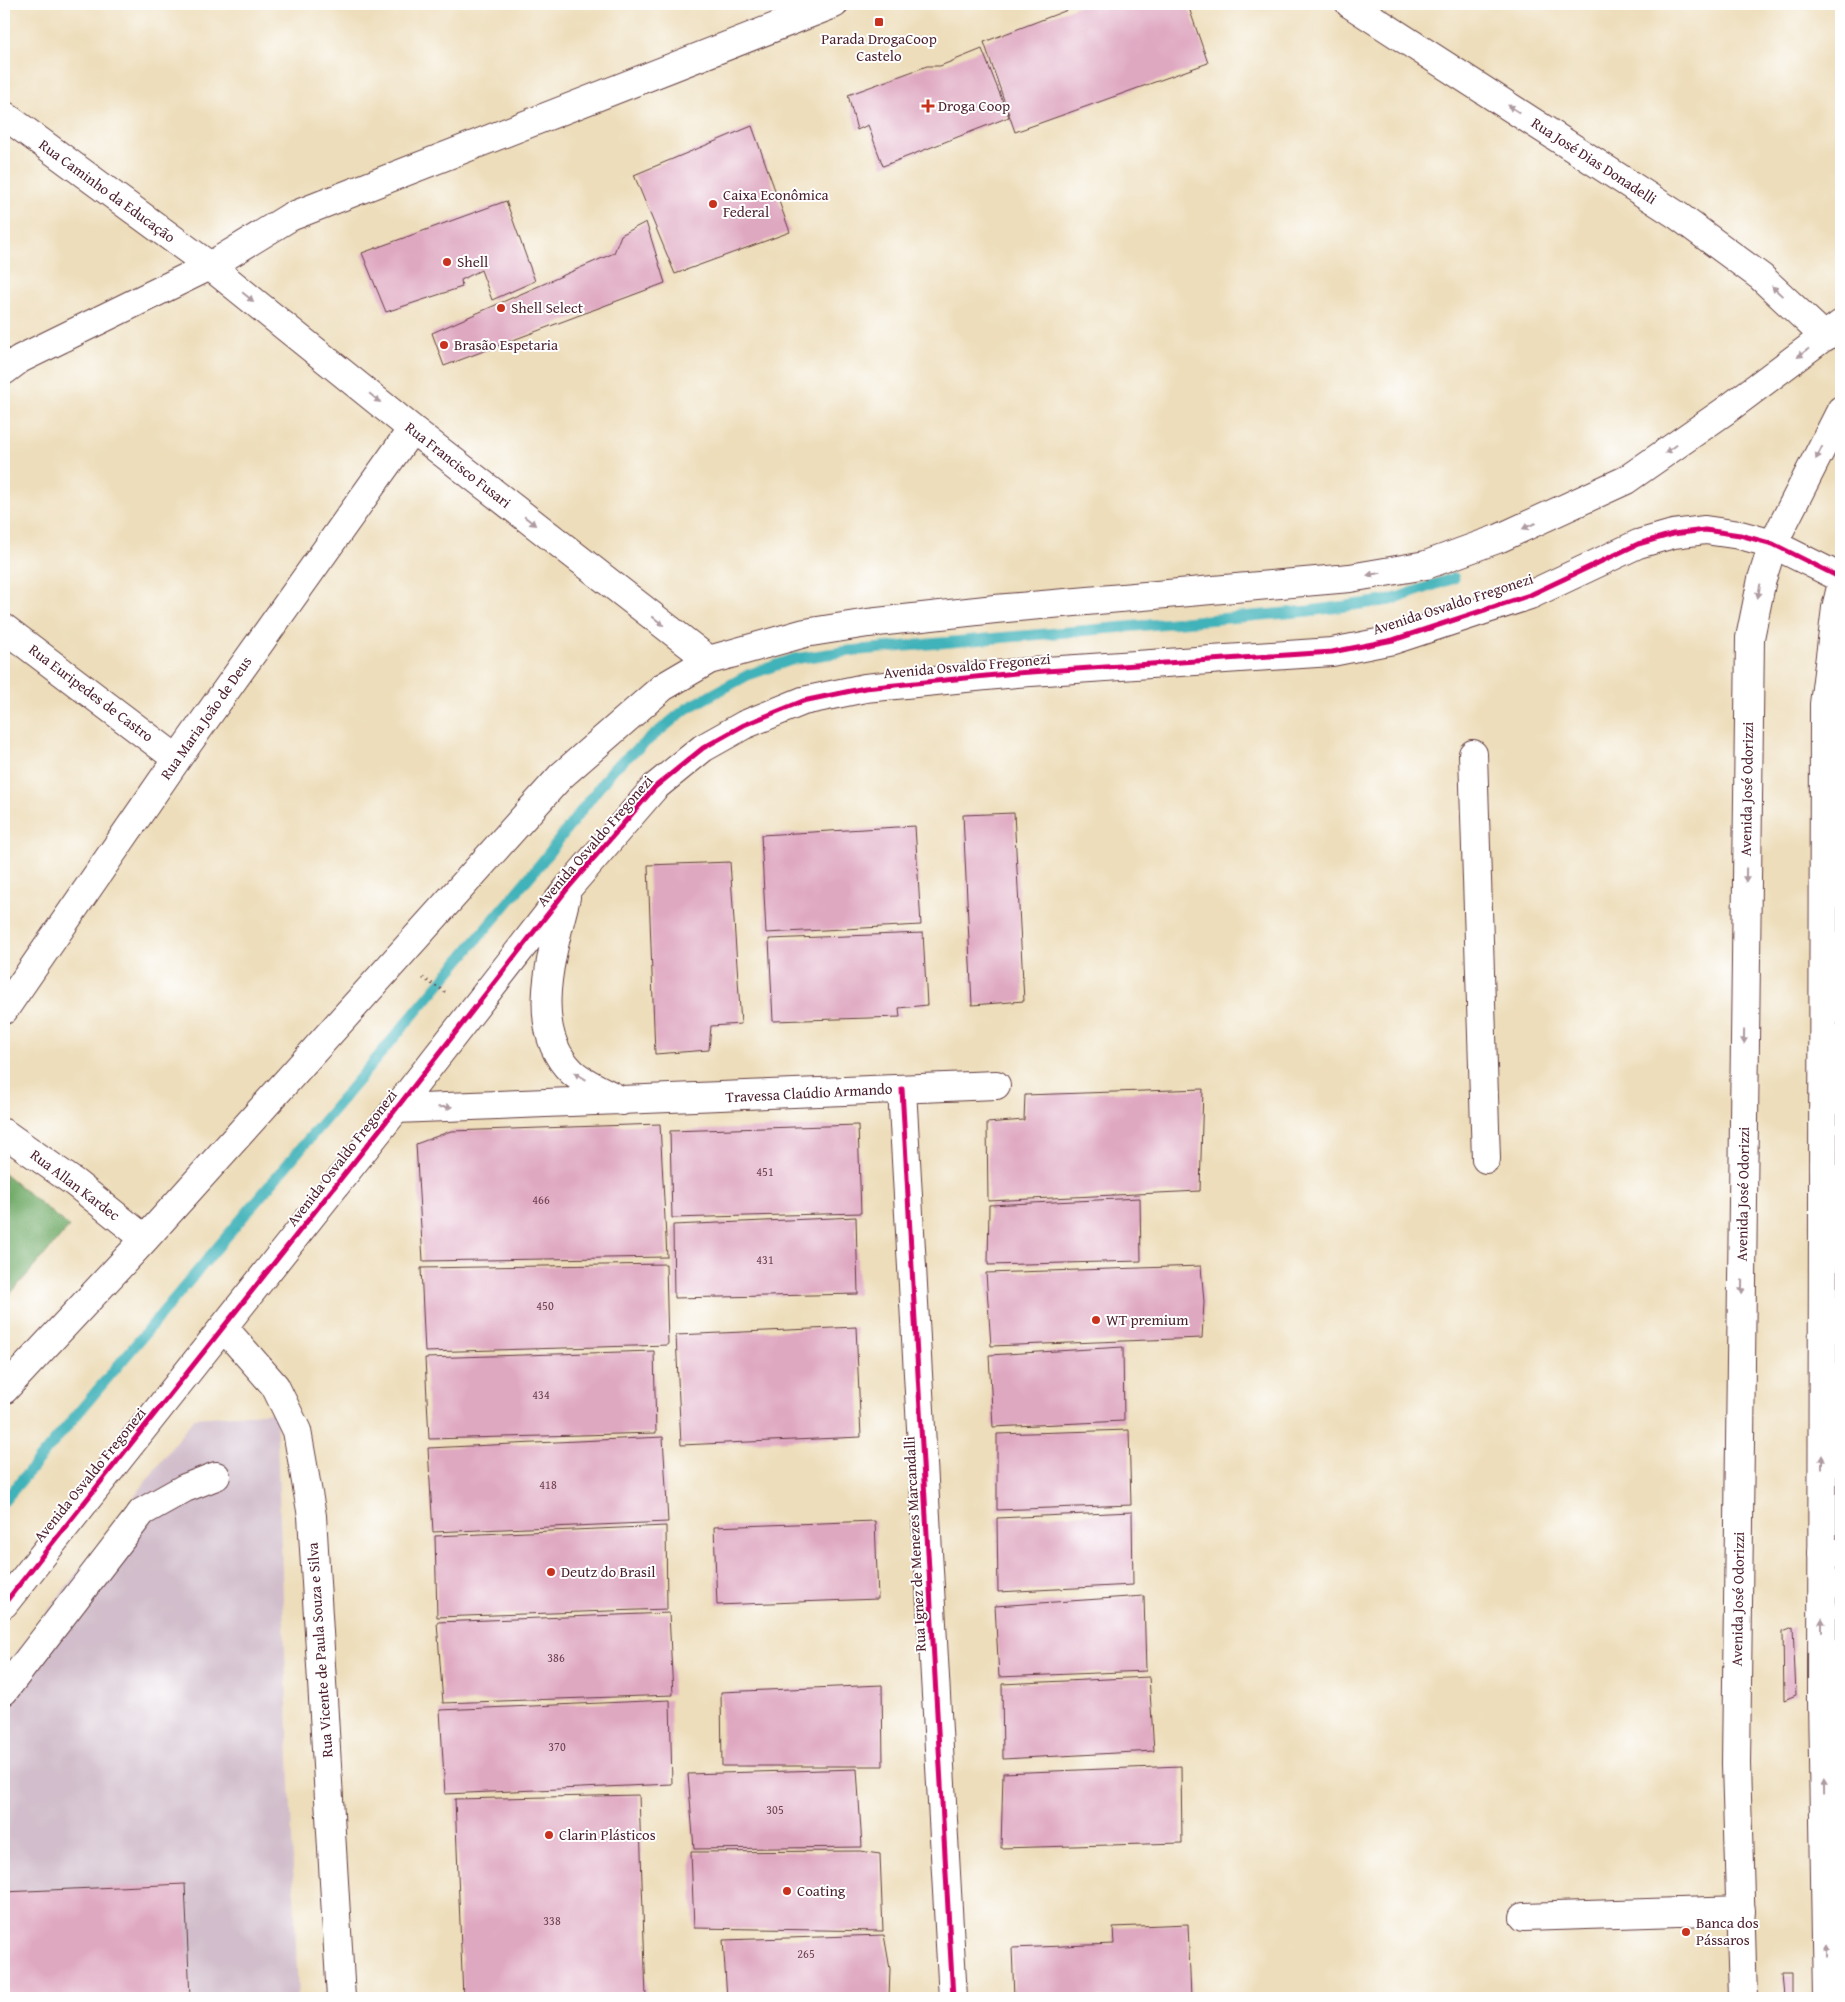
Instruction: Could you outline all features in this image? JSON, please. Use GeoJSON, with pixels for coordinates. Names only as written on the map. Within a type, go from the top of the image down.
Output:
{"type":"FeatureCollection","features":[{"type":"Feature","properties":{"kind":"street"},"geometry":{"type":"LineString","coordinates":[[9,360],[210,266],[290,217],[834,4]]}},
{"type":"Feature","properties":{"kind":"street","name":"Rua José Dias Donadelli"},"geometry":{"type":"LineString","coordinates":[[1350,4],[1677,214],[1833,330]]}},
{"type":"Feature","properties":{"kind":"street","name":"Rua Caminho da Educação"},"geometry":{"type":"LineString","coordinates":[[4,115],[210,266]]}},
{"type":"Feature","properties":{"kind":"street","name":"Rua Francisco Fusari"},"geometry":{"type":"LineString","coordinates":[[210,266],[412,429],[709,660]]}},
{"type":"Feature","properties":{"kind":"street"},"geometry":{"type":"LineString","coordinates":[[4,1390],[144,1239],[561,776],[663,687],[709,660],[806,633],[868,623],[1350,578],[1426,565],[1500,538],[1626,480],[1725,411],[1833,330]]}},
{"type":"Feature","properties":{"kind":"street","name":"Avenida José Odorizzi"},"geometry":{"type":"LineString","coordinates":[[1743,1998],[1736,1754],[1750,638],[1762,578],[1773,544],[1841,410]]}},
{"type":"Feature","properties":{"kind":"street","name":"Rua Maria João de Deus"},"geometry":{"type":"LineString","coordinates":[[4,1010],[177,759],[412,429]]}},
{"type":"Feature","properties":{"kind":"street","name":"Avenida Osvaldo Fregonezi"},"geometry":{"type":"LineString","coordinates":[[4,1604],[224,1328],[568,888],[655,787],[703,748],[744,725],[803,701],[865,688],[1016,673],[1332,652],[1393,640],[1530,595],[1638,544],[1673,534],[1705,530],[1740,535],[1773,544],[1841,578]]}},
{"type":"Feature","properties":{"kind":"street"},"geometry":{"type":"LineString","coordinates":[[1827,1998],[1822,1700],[1832,1553],[1824,704],[1839,598]]}},
{"type":"Feature","properties":{"kind":"street","name":"Rua Euripedes de Castro"},"geometry":{"type":"LineString","coordinates":[[4,628],[177,759]]}},
{"type":"Feature","properties":{"kind":"street"},"geometry":{"type":"LineString","coordinates":[[1473,754],[1486,1159]]}},
{"type":"Feature","properties":{"kind":"street"},"geometry":{"type":"LineString","coordinates":[[568,888],[545,992],[549,1027],[559,1053],[572,1072],[622,1101]]}},
{"type":"Feature","properties":{"kind":"street","name":"Travessa Claúdio Armando"},"geometry":{"type":"LineString","coordinates":[[396,1109],[996,1085]]}},
{"type":"Feature","properties":{"kind":"street","name":"Rua Ignez de Menezes Marcandalli"},"geometry":{"type":"LineString","coordinates":[[902,1089],[953,1998]]}},
{"type":"Feature","properties":{"kind":"street","name":"Rua Allan Kardec"},"geometry":{"type":"LineString","coordinates":[[4,1132],[75,1183],[144,1239]]}},
{"type":"Feature","properties":{"kind":"street","name":"Rua Vicente de Paula Souza e Silva"},"geometry":{"type":"LineString","coordinates":[[224,1328],[275,1386],[297,1431],[312,1516],[341,1998]]}},
{"type":"Feature","properties":{"kind":"street"},"geometry":{"type":"LineString","coordinates":[[4,1691],[142,1512],[185,1488],[216,1476]]}},
{"type":"Feature","properties":{"kind":"street"},"geometry":{"type":"LineString","coordinates":[[1524,1917],[1741,1910]]}},
{"type":"Feature","properties":{"kind":"path"},"geometry":{"type":"LineString","coordinates":[[419,975],[450,995]]}},
{"type":"Feature","properties":{"kind":"shaded area"},"geometry":{"type":"Polygon","coordinates":[[[276,1412],[298,1998],[4,1998],[4,1669],[194,1418],[276,1412]]]}},
{"type":"Feature","properties":{"kind":"green space"},"geometry":{"type":"Polygon","coordinates":[[[4,1173],[69,1227],[4,1301],[4,1173]]]}},
{"type":"Feature","properties":{"kind":"building"},"geometry":{"type":"Polygon","coordinates":[[[1083,4],[1172,4],[1189,8],[1208,63],[1015,132],[984,42],[1083,4]]]}},
{"type":"Feature","properties":{"kind":"building","name":"Droga Coop"},"geometry":{"type":"Polygon","coordinates":[[[982,49],[1009,117],[883,166],[868,125],[857,130],[848,95],[927,66],[940,66],[982,49]]]}},
{"type":"Feature","properties":{"kind":"building","name":"Caixa Econômica Federal"},"geometry":{"type":"Polygon","coordinates":[[[752,126],[790,232],[675,274],[634,175],[752,126]]]}},
{"type":"Feature","properties":{"kind":"building","name":"Shell"},"geometry":{"type":"Polygon","coordinates":[[[506,201],[535,281],[492,300],[481,270],[461,280],[462,287],[386,312],[362,253],[506,201]]]}},
{"type":"Feature","properties":{"kind":"building"},"geometry":{"type":"Polygon","coordinates":[[[646,222],[665,283],[444,366],[432,333],[614,253],[621,235],[646,222]]]}},
{"type":"Feature","properties":{"kind":"building"},"geometry":{"type":"Polygon","coordinates":[[[1014,813],[1024,1001],[972,1005],[963,815],[1014,813]]]}},
{"type":"Feature","properties":{"kind":"building"},"geometry":{"type":"Polygon","coordinates":[[[915,826],[921,925],[766,933],[761,835],[915,826]]]}},
{"type":"Feature","properties":{"kind":"building"},"geometry":{"type":"Polygon","coordinates":[[[730,862],[741,1024],[711,1026],[709,1050],[655,1054],[648,865],[730,862]]]}},
{"type":"Feature","properties":{"kind":"building"},"geometry":{"type":"Polygon","coordinates":[[[923,933],[927,1005],[899,1008],[900,1017],[773,1021],[769,939],[923,933]]]}},
{"type":"Feature","properties":{"kind":"building"},"geometry":{"type":"Polygon","coordinates":[[[1203,1089],[1200,1191],[988,1201],[987,1123],[1024,1120],[1025,1095],[1203,1089]]]}},
{"type":"Feature","properties":{"kind":"building"},"geometry":{"type":"Polygon","coordinates":[[[660,1124],[667,1257],[423,1261],[416,1144],[451,1131],[660,1124]]]}},
{"type":"Feature","properties":{"kind":"building"},"geometry":{"type":"Polygon","coordinates":[[[858,1125],[861,1213],[672,1218],[670,1131],[858,1125]]]}},
{"type":"Feature","properties":{"kind":"building"},"geometry":{"type":"Polygon","coordinates":[[[1140,1198],[1141,1261],[988,1265],[989,1205],[1140,1198]]]}},
{"type":"Feature","properties":{"kind":"building"},"geometry":{"type":"Polygon","coordinates":[[[856,1217],[858,1294],[674,1298],[673,1225],[856,1217]]]}},
{"type":"Feature","properties":{"kind":"building"},"geometry":{"type":"Polygon","coordinates":[[[666,1264],[668,1345],[425,1352],[421,1268],[666,1264]]]}},
{"type":"Feature","properties":{"kind":"building","name":"WT premium"},"geometry":{"type":"Polygon","coordinates":[[[1201,1266],[1204,1302],[1202,1338],[991,1346],[986,1273],[1201,1266]]]}},
{"type":"Feature","properties":{"kind":"building"},"geometry":{"type":"Polygon","coordinates":[[[856,1327],[861,1437],[681,1445],[676,1335],[856,1327]]]}},
{"type":"Feature","properties":{"kind":"building"},"geometry":{"type":"Polygon","coordinates":[[[1123,1347],[1124,1421],[993,1427],[989,1355],[1123,1347]]]}},
{"type":"Feature","properties":{"kind":"building"},"geometry":{"type":"Polygon","coordinates":[[[654,1351],[656,1433],[429,1439],[425,1358],[654,1351]]]}},
{"type":"Feature","properties":{"kind":"building"},"geometry":{"type":"Polygon","coordinates":[[[1129,1430],[1131,1505],[997,1510],[997,1434],[1129,1430]]]}},
{"type":"Feature","properties":{"kind":"building"},"geometry":{"type":"Polygon","coordinates":[[[663,1437],[668,1522],[433,1532],[428,1448],[663,1437]]]}},
{"type":"Feature","properties":{"kind":"building"},"geometry":{"type":"Polygon","coordinates":[[[1132,1512],[1133,1585],[998,1592],[997,1518],[1132,1512]]]}},
{"type":"Feature","properties":{"kind":"building"},"geometry":{"type":"Polygon","coordinates":[[[875,1521],[878,1599],[717,1605],[714,1527],[875,1521]]]}},
{"type":"Feature","properties":{"kind":"building","name":"Deutz do Brasil"},"geometry":{"type":"Polygon","coordinates":[[[666,1526],[667,1609],[437,1617],[435,1536],[666,1526]]]}},
{"type":"Feature","properties":{"kind":"building"},"geometry":{"type":"Polygon","coordinates":[[[1144,1596],[1146,1671],[999,1677],[995,1606],[1144,1596]]]}},
{"type":"Feature","properties":{"kind":"building"},"geometry":{"type":"Polygon","coordinates":[[[669,1613],[673,1695],[443,1703],[437,1622],[669,1613]]]}},
{"type":"Feature","properties":{"kind":"building"},"geometry":{"type":"Polygon","coordinates":[[[1793,1627],[1796,1695],[1784,1700],[1783,1631],[1793,1627]]]}},
{"type":"Feature","properties":{"kind":"building"},"geometry":{"type":"Polygon","coordinates":[[[1149,1677],[1154,1751],[1003,1759],[1002,1684],[1149,1677]]]}},
{"type":"Feature","properties":{"kind":"building"},"geometry":{"type":"Polygon","coordinates":[[[882,1685],[883,1766],[722,1766],[721,1692],[882,1685]]]}},
{"type":"Feature","properties":{"kind":"building"},"geometry":{"type":"Polygon","coordinates":[[[670,1700],[672,1784],[445,1794],[440,1710],[670,1700]]]}},
{"type":"Feature","properties":{"kind":"building"},"geometry":{"type":"Polygon","coordinates":[[[1181,1766],[1182,1843],[1001,1848],[1003,1773],[1181,1766]]]}},
{"type":"Feature","properties":{"kind":"building"},"geometry":{"type":"Polygon","coordinates":[[[857,1769],[862,1847],[694,1849],[688,1774],[857,1769]]]}},
{"type":"Feature","properties":{"kind":"building"},"geometry":{"type":"Polygon","coordinates":[[[639,1795],[646,1998],[463,1998],[455,1799],[639,1795]]]}},
{"type":"Feature","properties":{"kind":"building","name":"Coating"},"geometry":{"type":"Polygon","coordinates":[[[861,1851],[880,1854],[883,1931],[694,1928],[691,1852],[861,1851]]]}},
{"type":"Feature","properties":{"kind":"building"},"geometry":{"type":"Polygon","coordinates":[[[185,1884],[190,1998],[4,1998],[4,1892],[185,1884]]]}},
{"type":"Feature","properties":{"kind":"building"},"geometry":{"type":"Polygon","coordinates":[[[1188,1924],[1191,1998],[1014,1998],[1012,1948],[1114,1944],[1113,1927],[1188,1924]]]}},
{"type":"Feature","properties":{"kind":"building"},"geometry":{"type":"Polygon","coordinates":[[[884,1935],[890,1969],[889,1998],[727,1998],[723,1940],[884,1935]]]}},
{"type":"Feature","properties":{"kind":"building"},"geometry":{"type":"Polygon","coordinates":[[[1783,1976],[1793,1976],[1793,1998],[1785,1998],[1783,1976]]]}},
{"type":"Feature","properties":{"kind":"waterway"},"geometry":{"type":"LineString","coordinates":[[4,1501],[541,863],[614,768],[686,709],[748,675],[794,659],[849,651],[1309,611],[1391,600],[1454,578]]}},
{"type":"Feature","properties":{"kind":"cycle path"},"geometry":{"type":"LineString","coordinates":[[4,1604],[396,1109],[568,888],[655,787],[703,748],[744,725],[803,701],[865,688],[1016,673],[1332,652],[1393,640],[1530,595],[1638,544],[1673,534],[1705,530],[1740,535],[1773,544],[1841,578]]}},
{"type":"Feature","properties":{"kind":"cycle path"},"geometry":{"type":"LineString","coordinates":[[902,1089],[953,1998]]}},
{"type":"Feature","properties":{"kind":"place","name":"Parada DrogaCoop Castelo"},"geometry":{"type":"Point","coordinates":[879,22]}},
{"type":"Feature","properties":{"kind":"place","name":"Droga Coop"},"geometry":{"type":"Point","coordinates":[928,106]}},
{"type":"Feature","properties":{"kind":"place","name":"Caixa Econômica Federal"},"geometry":{"type":"Point","coordinates":[713,204]}},
{"type":"Feature","properties":{"kind":"place","name":"Shell"},"geometry":{"type":"Point","coordinates":[447,262]}},
{"type":"Feature","properties":{"kind":"place","name":"Shell Select"},"geometry":{"type":"Point","coordinates":[501,308]}},
{"type":"Feature","properties":{"kind":"place","name":"Brasão Espetaria"},"geometry":{"type":"Point","coordinates":[444,345]}},
{"type":"Feature","properties":{"kind":"place","name":"WT premium"},"geometry":{"type":"Point","coordinates":[1096,1320]}},
{"type":"Feature","properties":{"kind":"place","name":"Deutz do Brasil"},"geometry":{"type":"Point","coordinates":[551,1572]}},
{"type":"Feature","properties":{"kind":"place","name":"Clarin Plásticos"},"geometry":{"type":"Point","coordinates":[549,1835]}},
{"type":"Feature","properties":{"kind":"place","name":"Coating"},"geometry":{"type":"Point","coordinates":[787,1891]}},
{"type":"Feature","properties":{"kind":"place","name":"Banca dos Pássaros"},"geometry":{"type":"Point","coordinates":[1686,1932]}}]}
